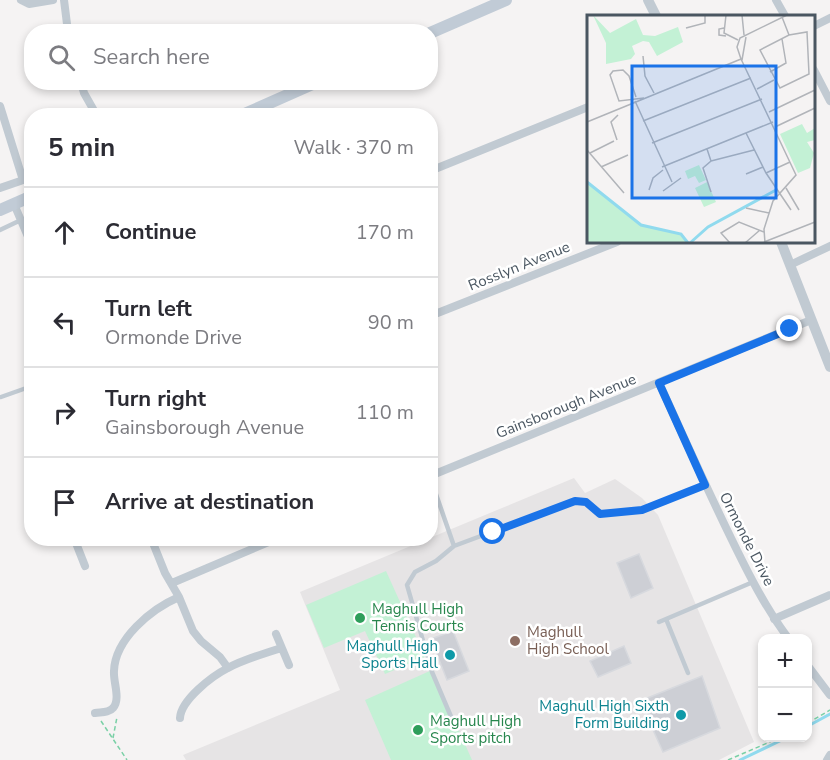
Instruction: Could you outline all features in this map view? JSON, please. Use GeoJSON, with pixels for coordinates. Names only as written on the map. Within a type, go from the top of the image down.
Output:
{"type":"FeatureCollection","features":[{"type":"Feature","properties":{"kind":"main road"},"geometry":{"type":"LineString","coordinates":[[438,30],[506,0]]}},
{"type":"Feature","properties":{"kind":"main road"},"geometry":{"type":"LineString","coordinates":[[258,108],[299,90]]}},
{"type":"Feature","properties":{"kind":"main road"},"geometry":{"type":"LineString","coordinates":[[0,210],[24,200]]}},
{"type":"Feature","properties":{"kind":"street"},"geometry":{"type":"LineString","coordinates":[[21,0],[29,4],[53,0]]}},
{"type":"Feature","properties":{"kind":"street"},"geometry":{"type":"LineString","coordinates":[[64,0],[67,24]]}},
{"type":"Feature","properties":{"kind":"street"},"geometry":{"type":"LineString","coordinates":[[648,0],[656,15]]}},
{"type":"Feature","properties":{"kind":"street"},"geometry":{"type":"LineString","coordinates":[[776,0],[784,15]]}},
{"type":"Feature","properties":{"kind":"street"},"geometry":{"type":"LineString","coordinates":[[815,25],[830,18]]}},
{"type":"Feature","properties":{"kind":"street"},"geometry":{"type":"LineString","coordinates":[[816,82],[830,101]]}},
{"type":"Feature","properties":{"kind":"street"},"geometry":{"type":"LineString","coordinates":[[83,90],[92,108]]}},
{"type":"Feature","properties":{"kind":"street"},"geometry":{"type":"LineString","coordinates":[[0,106],[24,170]]}},
{"type":"Feature","properties":{"kind":"street"},"geometry":{"type":"LineString","coordinates":[[438,168],[587,107]]}},
{"type":"Feature","properties":{"kind":"street"},"geometry":{"type":"LineString","coordinates":[[0,188],[24,179]]}},
{"type":"Feature","properties":{"kind":"street"},"geometry":{"type":"LineString","coordinates":[[14,204],[24,227]]}},
{"type":"Feature","properties":{"kind":"street","name":"Rosslyn Avenue"},"geometry":{"type":"LineString","coordinates":[[438,313],[614,243]]}},
{"type":"Feature","properties":{"kind":"street"},"geometry":{"type":"LineString","coordinates":[[781,243],[811,320],[827,350],[830,367]]}},
{"type":"Feature","properties":{"kind":"street"},"geometry":{"type":"LineString","coordinates":[[790,265],[830,246]]}},
{"type":"Feature","properties":{"kind":"street","name":"Gainsborough Avenue"},"geometry":{"type":"LineString","coordinates":[[438,473],[811,320]]}},
{"type":"Feature","properties":{"kind":"street","name":"Ormonde Drive"},"geometry":{"type":"LineString","coordinates":[[659,383],[705,485],[753,582],[784,634]]}},
{"type":"Feature","properties":{"kind":"street"},"geometry":{"type":"LineString","coordinates":[[77,546],[85,566]]}},
{"type":"Feature","properties":{"kind":"street"},"geometry":{"type":"LineString","coordinates":[[155,546],[165,573],[172,582],[197,637],[220,657],[228,668]]}},
{"type":"Feature","properties":{"kind":"street"},"geometry":{"type":"LineString","coordinates":[[172,582],[259,546]]}},
{"type":"Feature","properties":{"kind":"street"},"geometry":{"type":"LineString","coordinates":[[774,619],[830,595]]}},
{"type":"Feature","properties":{"kind":"street"},"geometry":{"type":"LineString","coordinates":[[95,713],[108,711],[114,707],[117,698],[115,660],[119,647],[150,614],[165,603],[179,597]]}},
{"type":"Feature","properties":{"kind":"street"},"geometry":{"type":"LineString","coordinates":[[276,634],[289,665]]}},
{"type":"Feature","properties":{"kind":"street"},"geometry":{"type":"LineString","coordinates":[[180,718],[182,707],[199,689],[228,668],[281,648]]}},
{"type":"Feature","properties":{"kind":"street"},"geometry":{"type":"LineString","coordinates":[[812,672],[830,695]]}},
{"type":"Feature","properties":{"kind":"street"},"geometry":{"type":"LineString","coordinates":[[826,760],[830,755]]}},
{"type":"Feature","properties":{"kind":"lane"},"geometry":{"type":"LineString","coordinates":[[0,230],[21,220]]}},
{"type":"Feature","properties":{"kind":"lane"},"geometry":{"type":"LineString","coordinates":[[1,397],[24,388]]}},
{"type":"Feature","properties":{"kind":"lane"},"geometry":{"type":"LineString","coordinates":[[454,726],[432,672],[407,585],[415,572],[436,561],[454,546],[569,503],[586,502],[600,514],[642,510],[705,485]]}},
{"type":"Feature","properties":{"kind":"lane"},"geometry":{"type":"LineString","coordinates":[[438,499],[454,546]]}},
{"type":"Feature","properties":{"kind":"lane"},"geometry":{"type":"LineString","coordinates":[[659,622],[753,582]]}},
{"type":"Feature","properties":{"kind":"lane"},"geometry":{"type":"LineString","coordinates":[[666,619],[688,673]]}},
{"type":"Feature","properties":{"kind":"path"},"geometry":{"type":"LineString","coordinates":[[113,739],[118,713],[117,698]]}},
{"type":"Feature","properties":{"kind":"path"},"geometry":{"type":"LineString","coordinates":[[812,720],[830,710]]}},
{"type":"Feature","properties":{"kind":"path"},"geometry":{"type":"LineString","coordinates":[[95,713],[127,760]]}},
{"type":"Feature","properties":{"kind":"path"},"geometry":{"type":"LineString","coordinates":[[728,760],[770,742]]}},
{"type":"Feature","properties":{"kind":"shaded area","name":"Maghull High School"},"geometry":{"type":"Polygon","coordinates":[[[574,478],[585,493],[615,479],[642,498],[658,515],[754,742],[719,760],[186,760],[183,755],[340,690],[300,592],[411,546],[438,546],[438,535],[574,478]]]}},
{"type":"Feature","properties":{"kind":"green space","name":"Maghull High Tennis Courts"},"geometry":{"type":"Polygon","coordinates":[[[386,571],[425,657],[385,674],[365,631],[324,648],[306,605],[386,571]]]}},
{"type":"Feature","properties":{"kind":"green space","name":"Maghull High Sports pitch"},"geometry":{"type":"Polygon","coordinates":[[[432,670],[472,760],[391,760],[365,700],[432,670]]]}},
{"type":"Feature","properties":{"kind":"building"},"geometry":{"type":"Polygon","coordinates":[[[639,554],[653,588],[631,598],[617,563],[639,554]]]}},
{"type":"Feature","properties":{"kind":"building","name":"Maghull High Sports Hall"},"geometry":{"type":"Polygon","coordinates":[[[453,631],[469,671],[447,680],[431,639],[453,631]]]}},
{"type":"Feature","properties":{"kind":"building"},"geometry":{"type":"Polygon","coordinates":[[[624,646],[631,663],[598,677],[590,661],[624,646]]]}},
{"type":"Feature","properties":{"kind":"building","name":"Maghull High Sixth Form Building"},"geometry":{"type":"Polygon","coordinates":[[[702,676],[720,728],[663,752],[640,701],[702,676]]]}},
{"type":"Feature","properties":{"kind":"waterway"},"geometry":{"type":"LineString","coordinates":[[812,724],[830,714]]}},
{"type":"Feature","properties":{"kind":"waterway"},"geometry":{"type":"LineString","coordinates":[[740,760],[778,742]]}},
{"type":"Feature","properties":{"kind":"place","name":"Maghull High Tennis Courts"},"geometry":{"type":"Point","coordinates":[360,618]}},
{"type":"Feature","properties":{"kind":"place","name":"Maghull High School"},"geometry":{"type":"Point","coordinates":[515,641]}},
{"type":"Feature","properties":{"kind":"place","name":"Maghull High Sports Hall"},"geometry":{"type":"Point","coordinates":[450,655]}},
{"type":"Feature","properties":{"kind":"place","name":"Maghull High Sixth Form Building"},"geometry":{"type":"Point","coordinates":[681,715]}},
{"type":"Feature","properties":{"kind":"place","name":"Maghull High Sports pitch"},"geometry":{"type":"Point","coordinates":[418,730]}},
{"type":"Feature","properties":{"kind":"route"},"geometry":{"type":"LineString","coordinates":[[493,532],[575,501],[586,502],[600,514],[642,510],[705,485],[659,383],[790,329]]}}]}
